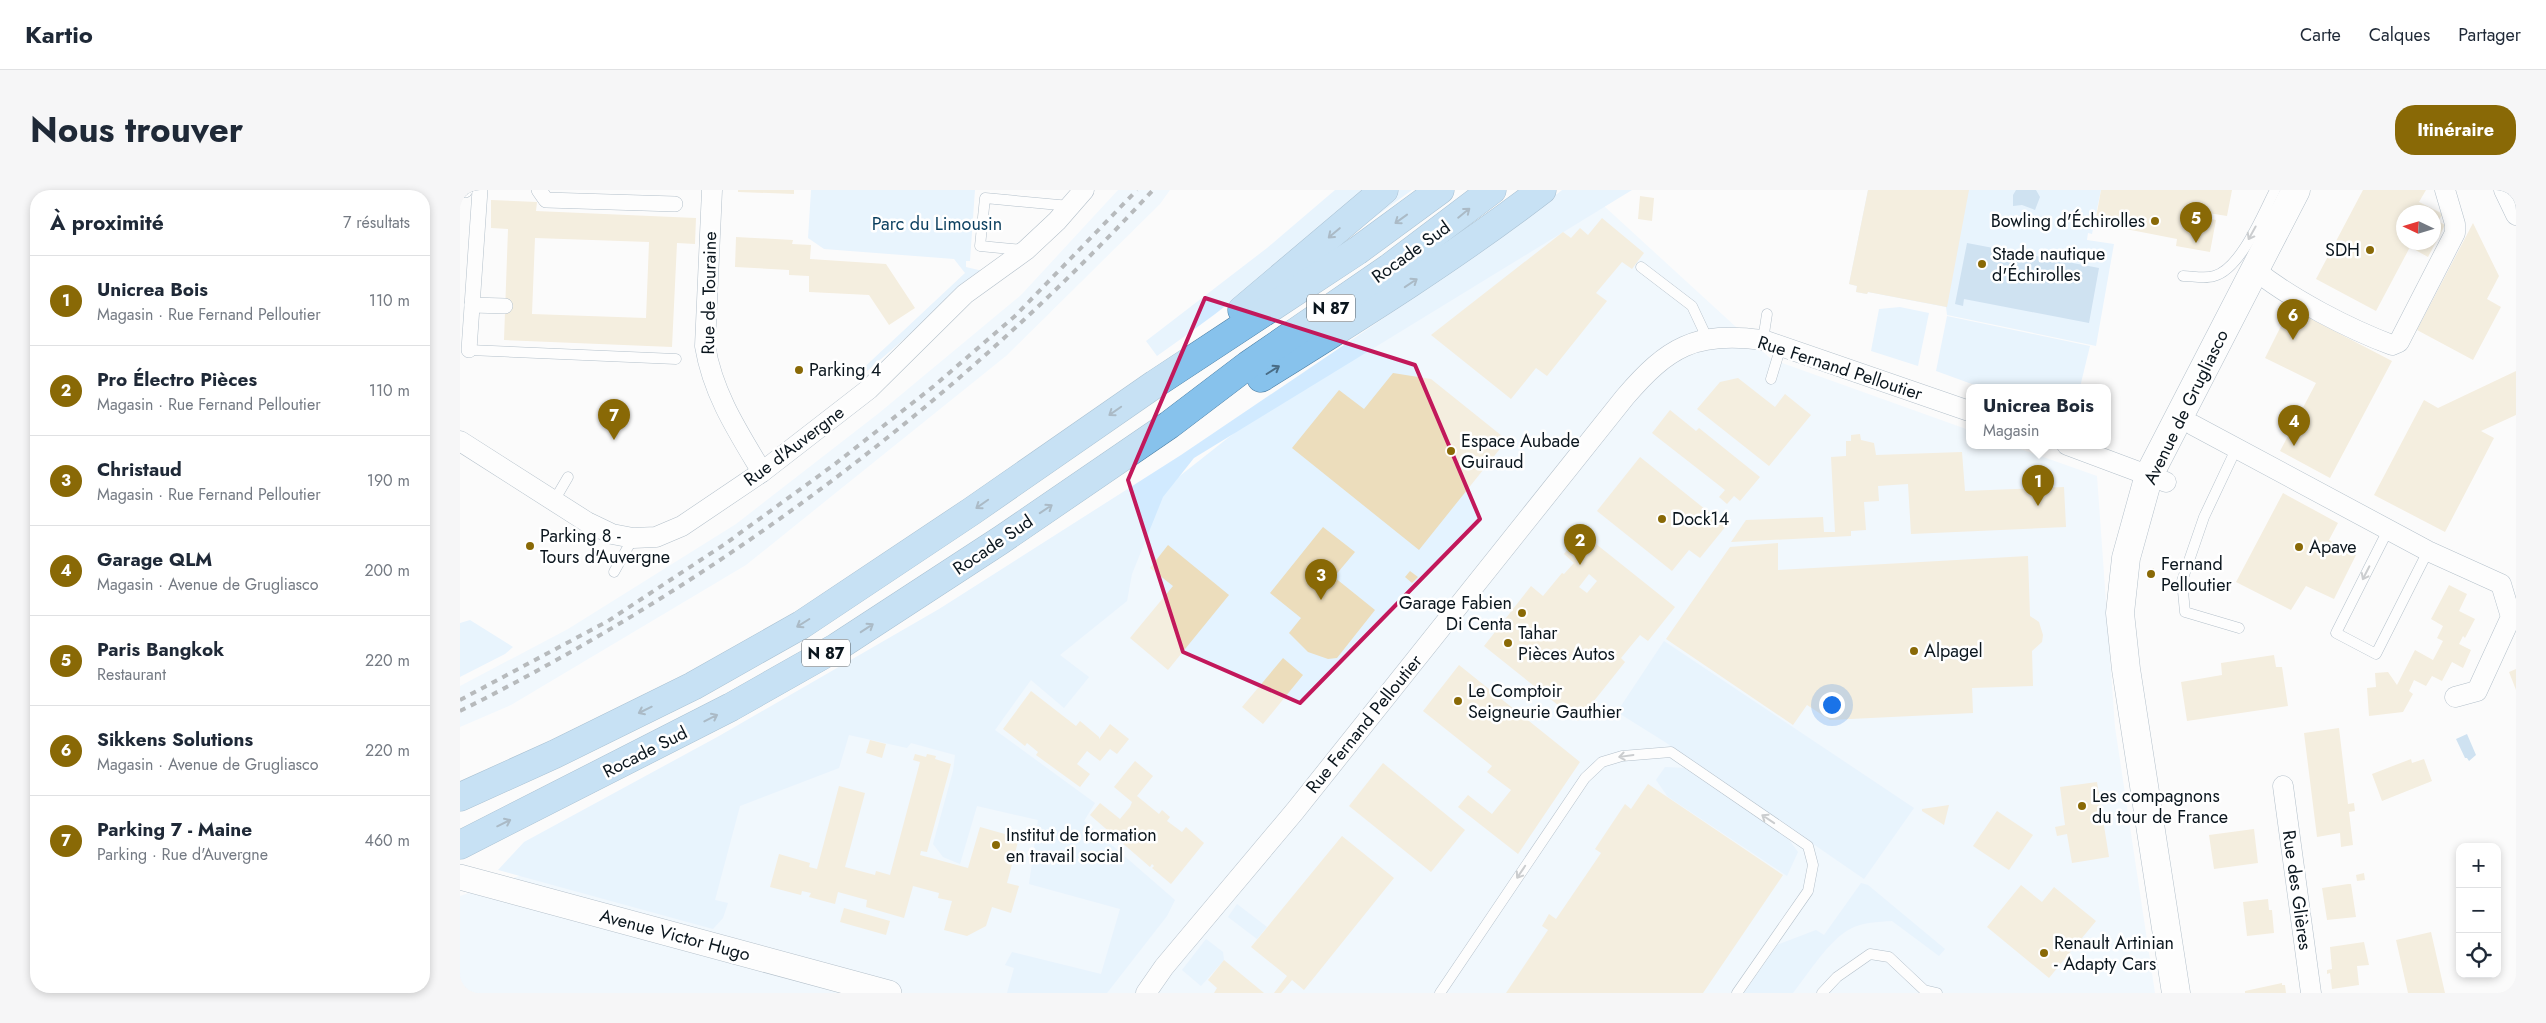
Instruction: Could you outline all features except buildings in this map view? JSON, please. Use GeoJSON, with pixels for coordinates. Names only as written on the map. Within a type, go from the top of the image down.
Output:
{"type":"FeatureCollection","features":[{"type":"Feature","properties":{"kind":"highway"},"geometry":{"type":"LineString","coordinates":[[1155,384],[1384,190]]}},
{"type":"Feature","properties":{"kind":"highway","name":"Rocade Sud"},"geometry":{"type":"LineString","coordinates":[[460,797],[555,754],[694,686],[800,625],[972,512],[1155,384],[1357,252],[1440,190]]}},
{"type":"Feature","properties":{"kind":"highway","name":"Rocade Sud"},"geometry":{"type":"LineString","coordinates":[[460,845],[731,707],[837,647],[1002,540],[1170,425],[1248,365],[1390,268],[1492,190]]}},
{"type":"Feature","properties":{"kind":"highway"},"geometry":{"type":"LineString","coordinates":[[1170,425],[1206,414],[1400,291],[1482,235],[1542,190]]}},
{"type":"Feature","properties":{"kind":"highway"},"geometry":{"type":"LineString","coordinates":[[460,785],[555,754]]}},
{"type":"Feature","properties":{"kind":"main road","name":"Avenue de Grugliasco"},"geometry":{"type":"LineString","coordinates":[[2158,479],[2193,425],[2261,276],[2296,190]]}},
{"type":"Feature","properties":{"kind":"main road","name":"Avenue de Grugliasco"},"geometry":{"type":"LineString","coordinates":[[2176,993],[2126,668],[2120,613],[2126,558],[2158,479],[2261,276],[2316,190]]}},
{"type":"Feature","properties":{"kind":"street"},"geometry":{"type":"LineString","coordinates":[[460,190],[465,190]]}},
{"type":"Feature","properties":{"kind":"street"},"geometry":{"type":"LineString","coordinates":[[469,350],[480,190]]}},
{"type":"Feature","properties":{"kind":"street"},"geometry":{"type":"LineString","coordinates":[[539,190],[546,200],[675,204]]}},
{"type":"Feature","properties":{"kind":"street","name":"Rue de Touraine"},"geometry":{"type":"LineString","coordinates":[[712,190],[705,346],[709,369],[721,402],[762,472]]}},
{"type":"Feature","properties":{"kind":"street","name":"Rue d'Auvergne"},"geometry":{"type":"LineString","coordinates":[[460,441],[554,501],[612,534],[633,538],[656,536],[682,526],[762,472],[869,389],[965,294],[1026,250],[1084,190]]}},
{"type":"Feature","properties":{"kind":"street"},"geometry":{"type":"LineString","coordinates":[[2261,276],[2375,339],[2392,345],[2399,342],[2455,233],[2455,224],[2445,190]]}},
{"type":"Feature","properties":{"kind":"street"},"geometry":{"type":"LineString","coordinates":[[2504,190],[2516,215]]}},
{"type":"Feature","properties":{"kind":"street"},"geometry":{"type":"LineString","coordinates":[[472,305],[505,306]]}},
{"type":"Feature","properties":{"kind":"street","name":"Rue Fernand Pelloutier"},"geometry":{"type":"LineString","coordinates":[[1146,993],[1164,967],[1295,811],[1648,370],[1694,341],[1736,337],[1772,343],[1966,410]]}},
{"type":"Feature","properties":{"kind":"street","name":"Avenue de Grugliasco"},"geometry":{"type":"LineString","coordinates":[[2193,425],[2428,551],[2501,584],[2511,617],[2477,691],[2455,697]]}},
{"type":"Feature","properties":{"kind":"street"},"geometry":{"type":"LineString","coordinates":[[2078,449],[2158,479]]}},
{"type":"Feature","properties":{"kind":"street","name":"Rue des Glières"},"geometry":{"type":"LineString","coordinates":[[2283,786],[2311,993]]}},
{"type":"Feature","properties":{"kind":"street","name":"Avenue Victor Hugo"},"geometry":{"type":"LineString","coordinates":[[460,877],[889,993]]}},
{"type":"Feature","properties":{"kind":"lane"},"geometry":{"type":"LineString","coordinates":[[2183,276],[2214,276],[2228,268],[2242,252],[2276,190]]}},
{"type":"Feature","properties":{"kind":"lane"},"geometry":{"type":"LineString","coordinates":[[1026,250],[980,246],[985,198],[1070,206]]}},
{"type":"Feature","properties":{"kind":"lane"},"geometry":{"type":"LineString","coordinates":[[1641,267],[1692,306],[1708,340]]}},
{"type":"Feature","properties":{"kind":"lane"},"geometry":{"type":"LineString","coordinates":[[1767,314],[1772,343],[1771,379]]}},
{"type":"Feature","properties":{"kind":"lane"},"geometry":{"type":"LineString","coordinates":[[469,350],[676,359]]}},
{"type":"Feature","properties":{"kind":"lane"},"geometry":{"type":"LineString","coordinates":[[2237,447],[2204,517],[2182,581],[2185,612],[2239,628]]}},
{"type":"Feature","properties":{"kind":"lane"},"geometry":{"type":"LineString","coordinates":[[554,501],[568,477]]}},
{"type":"Feature","properties":{"kind":"lane"},"geometry":{"type":"LineString","coordinates":[[2388,530],[2336,633],[2376,654],[2428,551]]}},
{"type":"Feature","properties":{"kind":"lane"},"geometry":{"type":"LineString","coordinates":[[614,572],[633,538]]}},
{"type":"Feature","properties":{"kind":"lane"},"geometry":{"type":"LineString","coordinates":[[1440,993],[1585,778],[1602,762],[1622,756],[1671,752],[1808,846],[1813,865],[1808,891],[1737,993]]}},
{"type":"Feature","properties":{"kind":"lane"},"geometry":{"type":"LineString","coordinates":[[1822,993],[1836,977],[1870,954],[1889,957],[1924,990],[1937,993]]}},
{"type":"Feature","properties":{"kind":"highlighted area"},"geometry":{"type":"Polygon","coordinates":[[[1205,298],[1415,365],[1480,519],[1300,703],[1183,652],[1128,480],[1205,298]]]}},
{"type":"Feature","properties":{"kind":"shaded area"},"geometry":{"type":"Polygon","coordinates":[[[1118,190],[1170,190],[1160,204],[1006,356],[746,565],[511,705],[460,727],[460,686],[568,629],[736,524],[879,413],[1021,295],[1118,190]]]}},
{"type":"Feature","properties":{"kind":"shaded area"},"geometry":{"type":"Polygon","coordinates":[[[2016,190],[2036,190],[2040,197],[2035,210],[2022,205],[2013,206],[2013,195],[2016,190]]]}},
{"type":"Feature","properties":{"kind":"shaded area"},"geometry":{"type":"Polygon","coordinates":[[[1604,206],[1771,359],[1966,429],[1966,449],[2020,449],[2097,476],[2115,727],[2155,993],[460,993],[460,896],[566,860],[859,729],[1238,430],[1604,206]]]}},
{"type":"Feature","properties":{"kind":"shaded area"},"geometry":{"type":"Polygon","coordinates":[[[1967,243],[2099,268],[2089,323],[1964,299],[1963,306],[1955,304],[1967,243]]]}},
{"type":"Feature","properties":{"kind":"shaded area"},"geometry":{"type":"Polygon","coordinates":[[[2467,734],[2476,755],[2469,761],[2465,758],[2456,739],[2467,734]]]}},
{"type":"Feature","properties":{"kind":"green space","name":"Parc du Limousin"},"geometry":{"type":"Polygon","coordinates":[[[811,190],[975,190],[970,261],[966,261],[966,267],[983,271],[859,378],[856,375],[965,273],[954,259],[824,249],[808,238],[811,190]]]}},
{"type":"Feature","properties":{"kind":"green space"},"geometry":{"type":"Polygon","coordinates":[[[1335,190],[1364,190],[1263,276],[1157,356],[1146,341],[1267,248],[1335,190]]]}},
{"type":"Feature","properties":{"kind":"green space"},"geometry":{"type":"Polygon","coordinates":[[[1394,190],[1412,190],[1342,241],[1394,190]]]}},
{"type":"Feature","properties":{"kind":"green space"},"geometry":{"type":"Polygon","coordinates":[[[1562,190],[1632,190],[1194,458],[1163,497],[1132,574],[1127,601],[1060,655],[1089,677],[1064,708],[1031,680],[995,730],[1095,803],[1084,821],[1175,900],[1167,916],[1107,993],[1007,993],[1014,968],[1005,965],[1012,952],[1101,974],[1120,909],[1029,884],[1038,820],[977,806],[960,864],[943,857],[933,844],[953,771],[955,755],[911,743],[907,748],[849,735],[839,768],[740,806],[715,900],[728,903],[723,918],[713,929],[498,870],[524,842],[719,736],[939,609],[1181,455],[1375,324],[1527,218],[1562,190]]]}},
{"type":"Feature","properties":{"kind":"green space","name":"Stade nautique d'Échirolles"},"geometry":{"type":"Polygon","coordinates":[[[1868,190],[2101,190],[2092,234],[2088,233],[2087,240],[2114,244],[2096,346],[1947,315],[1946,307],[1868,292],[1867,294],[1856,292],[1857,286],[1849,284],[1868,190]]]}},
{"type":"Feature","properties":{"kind":"green space"},"geometry":{"type":"Polygon","coordinates":[[[1900,307],[1929,313],[1918,366],[1871,351],[1879,309],[1900,307]]]}},
{"type":"Feature","properties":{"kind":"green space"},"geometry":{"type":"Polygon","coordinates":[[[1947,316],[2090,346],[2081,384],[1972,384],[1936,371],[1947,316]]]}},
{"type":"Feature","properties":{"kind":"green space"},"geometry":{"type":"Polygon","coordinates":[[[470,620],[513,647],[505,654],[460,677],[460,623],[470,620]]]}},
{"type":"Feature","properties":{"kind":"green space"},"geometry":{"type":"Polygon","coordinates":[[[1664,641],[1914,808],[1864,879],[1665,742],[1617,712],[1664,641]]]}},
{"type":"Feature","properties":{"kind":"green space"},"geometry":{"type":"Polygon","coordinates":[[[1665,767],[1685,768],[1787,837],[1798,852],[1787,876],[1668,797],[1656,780],[1665,767]]]}},
{"type":"Feature","properties":{"kind":"green space"},"geometry":{"type":"Polygon","coordinates":[[[1861,883],[1868,885],[1945,949],[1939,956],[1892,921],[1865,924],[1850,929],[1834,941],[1793,993],[1744,993],[1777,945],[1816,930],[1824,935],[1861,883]]]}},
{"type":"Feature","properties":{"kind":"green space"},"geometry":{"type":"Polygon","coordinates":[[[1237,904],[1267,927],[1257,939],[1228,917],[1237,904]]]}},
{"type":"Feature","properties":{"kind":"green space"},"geometry":{"type":"Polygon","coordinates":[[[1206,939],[1223,952],[1224,960],[1201,986],[1182,970],[1206,939]]]}},
{"type":"Feature","properties":{"kind":"railway"},"geometry":{"type":"LineString","coordinates":[[460,700],[608,621],[725,544],[835,464],[934,386],[1015,316],[1137,190]]}},
{"type":"Feature","properties":{"kind":"railway"},"geometry":{"type":"LineString","coordinates":[[460,711],[556,660],[650,605],[742,545],[830,482],[916,415],[998,343],[1077,268],[1153,190]]}},
{"type":"Feature","properties":{"kind":"place","name":"Bowling d'Échirolles"},"geometry":{"type":"Point","coordinates":[2155,221]}},
{"type":"Feature","properties":{"kind":"place","name":"Paris Bangkok"},"geometry":{"type":"Point","coordinates":[2196,243]}},
{"type":"Feature","properties":{"kind":"place","name":"SDH"},"geometry":{"type":"Point","coordinates":[2370,250]}},
{"type":"Feature","properties":{"kind":"place","name":"Stade nautique d'Échirolles"},"geometry":{"type":"Point","coordinates":[1982,264]}},
{"type":"Feature","properties":{"kind":"place","name":"Sikkens Solutions"},"geometry":{"type":"Point","coordinates":[2293,340]}},
{"type":"Feature","properties":{"kind":"place","name":"Parking 4"},"geometry":{"type":"Point","coordinates":[799,370]}},
{"type":"Feature","properties":{"kind":"place","name":"Parking 7 - Maine"},"geometry":{"type":"Point","coordinates":[614,440]}},
{"type":"Feature","properties":{"kind":"place","name":"Garage QLM"},"geometry":{"type":"Point","coordinates":[2294,446]}},
{"type":"Feature","properties":{"kind":"place","name":"Espace Aubade Guiraud"},"geometry":{"type":"Point","coordinates":[1451,451]}},
{"type":"Feature","properties":{"kind":"place","name":"Unicrea Bois"},"geometry":{"type":"Point","coordinates":[2038,506]}},
{"type":"Feature","properties":{"kind":"place","name":"Dock14"},"geometry":{"type":"Point","coordinates":[1662,519]}},
{"type":"Feature","properties":{"kind":"place","name":"Parking 8 - Tours d'Auvergne"},"geometry":{"type":"Point","coordinates":[530,546]}},
{"type":"Feature","properties":{"kind":"place","name":"Apave"},"geometry":{"type":"Point","coordinates":[2299,547]}},
{"type":"Feature","properties":{"kind":"place","name":"Pro Électro Pièces"},"geometry":{"type":"Point","coordinates":[1580,565]}},
{"type":"Feature","properties":{"kind":"place","name":"Fernand Pelloutier"},"geometry":{"type":"Point","coordinates":[2151,574]}},
{"type":"Feature","properties":{"kind":"place","name":"Christaud"},"geometry":{"type":"Point","coordinates":[1321,600]}},
{"type":"Feature","properties":{"kind":"place","name":"Garage Fabien Di Centa"},"geometry":{"type":"Point","coordinates":[1522,613]}},
{"type":"Feature","properties":{"kind":"place","name":"Tahar Pièces Autos"},"geometry":{"type":"Point","coordinates":[1508,643]}},
{"type":"Feature","properties":{"kind":"place","name":"Alpagel"},"geometry":{"type":"Point","coordinates":[1914,651]}},
{"type":"Feature","properties":{"kind":"place","name":"Le Comptoir Seigneurie Gauthier"},"geometry":{"type":"Point","coordinates":[1458,701]}},
{"type":"Feature","properties":{"kind":"place","name":"Les compagnons du tour de France"},"geometry":{"type":"Point","coordinates":[2082,806]}},
{"type":"Feature","properties":{"kind":"place","name":"Institut de formation en travail social"},"geometry":{"type":"Point","coordinates":[996,845]}},
{"type":"Feature","properties":{"kind":"place","name":"Renault Artinian - Adapty Cars"},"geometry":{"type":"Point","coordinates":[2044,953]}}]}
